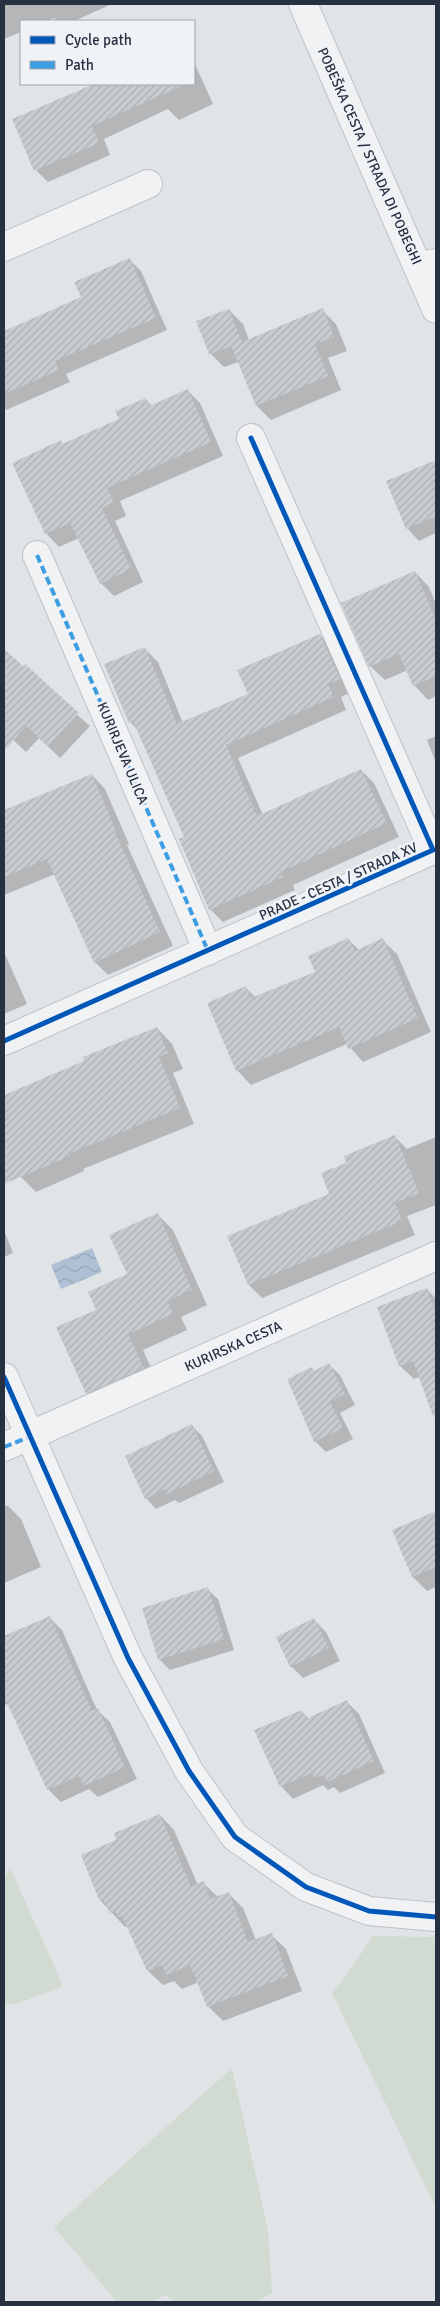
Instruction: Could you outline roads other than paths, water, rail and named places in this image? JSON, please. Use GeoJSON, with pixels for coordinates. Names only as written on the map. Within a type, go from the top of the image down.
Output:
{"type":"FeatureCollection","features":[{"type":"Feature","properties":{"kind":"street","name":"POBEŠKA CESTA / STRADA DI POBEGHI"},"geometry":{"type":"LineString","coordinates":[[303,4],[427,264],[436,309]]}},
{"type":"Feature","properties":{"kind":"street"},"geometry":{"type":"LineString","coordinates":[[4,247],[148,184]]}},
{"type":"Feature","properties":{"kind":"street","name":"PRADE - CESTA / STRADA XV"},"geometry":{"type":"LineString","coordinates":[[4,1041],[433,850],[250,438]]}},
{"type":"Feature","properties":{"kind":"street","name":"KURIRJEVA ULICA"},"geometry":{"type":"LineString","coordinates":[[37,555],[208,951]]}},
{"type":"Feature","properties":{"kind":"street","name":"KURIRSKA CESTA"},"geometry":{"type":"LineString","coordinates":[[4,1447],[436,1256]]}},
{"type":"Feature","properties":{"kind":"street"},"geometry":{"type":"LineString","coordinates":[[4,1377],[128,1658],[188,1771],[235,1837],[306,1887],[369,1912],[436,1918]]}},
{"type":"Feature","properties":{"kind":"water"},"geometry":{"type":"Polygon","coordinates":[[[92,1248],[102,1272],[61,1289],[51,1265],[92,1248]]]}}]}
